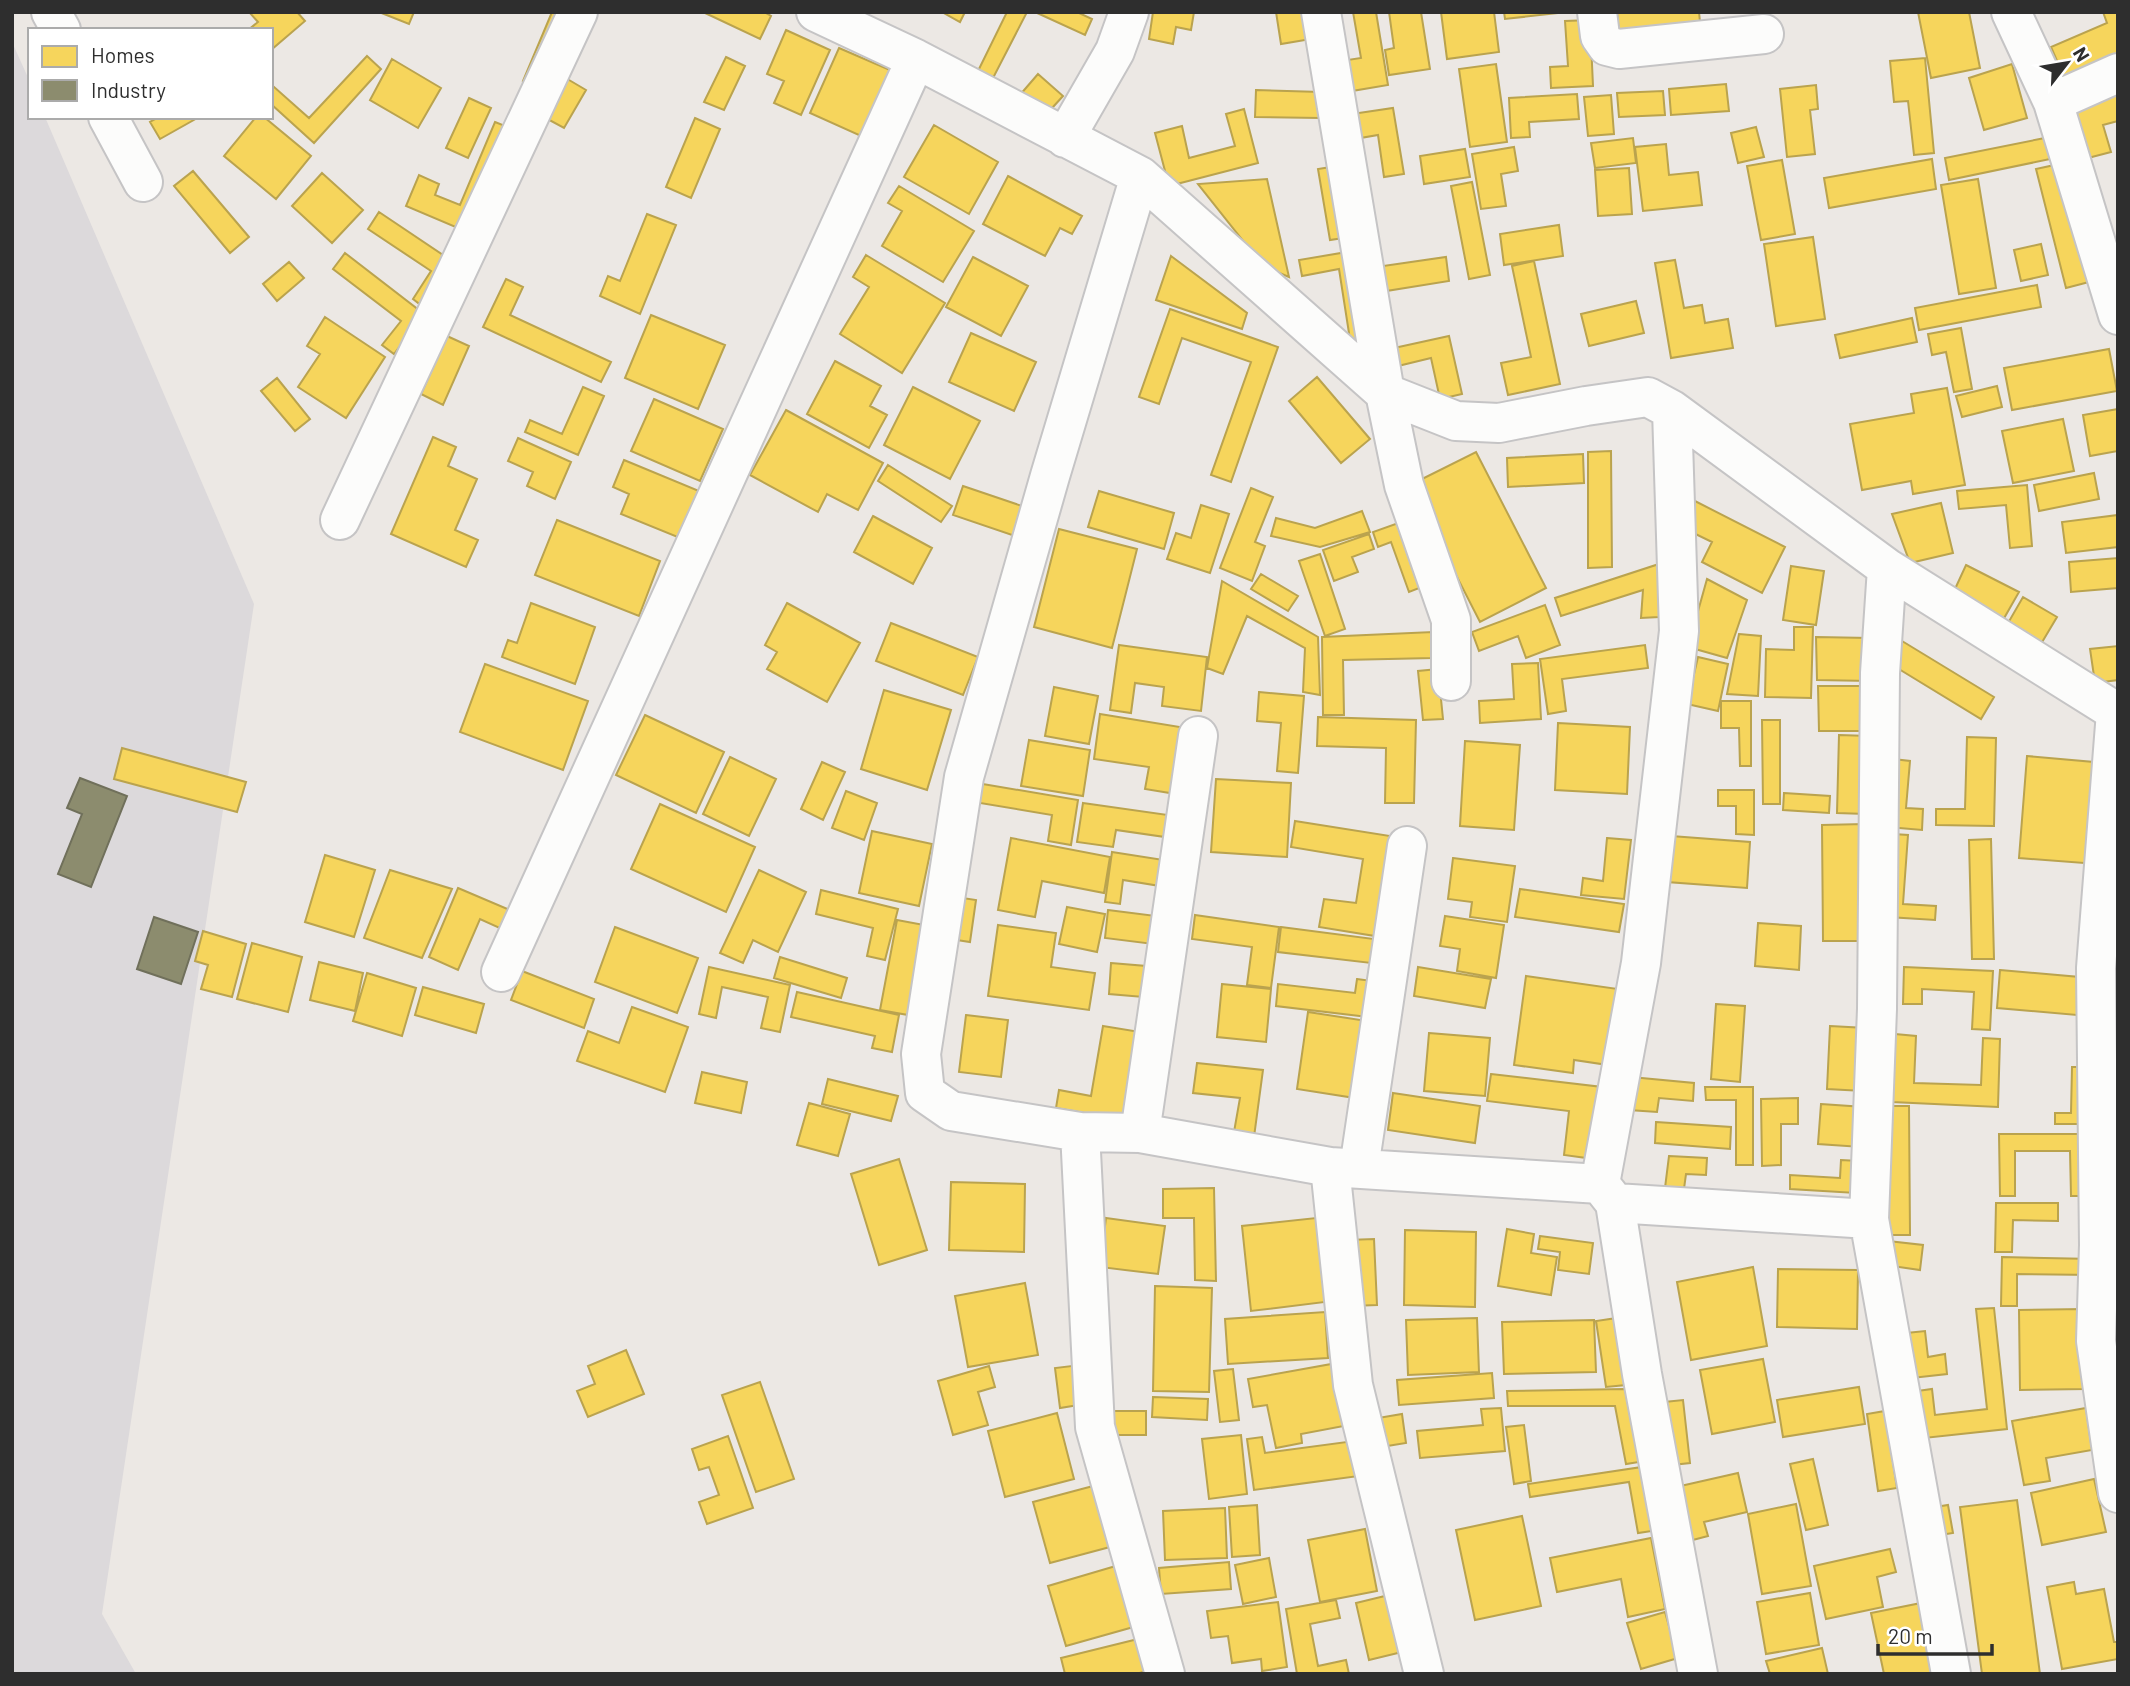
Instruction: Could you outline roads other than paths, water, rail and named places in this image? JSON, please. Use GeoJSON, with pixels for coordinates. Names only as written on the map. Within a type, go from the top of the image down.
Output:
{"type":"FeatureCollection","features":[{"type":"Feature","properties":{"kind":"street"},"geometry":{"type":"LineString","coordinates":[[51,12],[60,28]]}},
{"type":"Feature","properties":{"kind":"street"},"geometry":{"type":"LineString","coordinates":[[340,520],[578,12]]}},
{"type":"Feature","properties":{"kind":"street"},"geometry":{"type":"LineString","coordinates":[[816,12],[916,59],[1140,176],[1385,393],[1456,421],[1499,423],[1648,397],[1672,410],[1887,568],[2117,713],[2096,968],[2099,1245],[2096,1341],[2118,1493]]}},
{"type":"Feature","properties":{"kind":"street"},"geometry":{"type":"LineString","coordinates":[[1065,138],[1115,51],[1129,12]]}},
{"type":"Feature","properties":{"kind":"street"},"geometry":{"type":"LineString","coordinates":[[1321,12],[1385,393],[1404,485],[1451,620],[1451,681]]}},
{"type":"Feature","properties":{"kind":"street"},"geometry":{"type":"LineString","coordinates":[[1597,12],[1600,36],[1607,46],[1619,49],[1764,34]]}},
{"type":"Feature","properties":{"kind":"street"},"geometry":{"type":"LineString","coordinates":[[2011,12],[2053,102],[2118,315]]}},
{"type":"Feature","properties":{"kind":"street"},"geometry":{"type":"LineString","coordinates":[[501,972],[916,59]]}},
{"type":"Feature","properties":{"kind":"street"},"geometry":{"type":"LineString","coordinates":[[2053,102],[2118,73]]}},
{"type":"Feature","properties":{"kind":"street"},"geometry":{"type":"LineString","coordinates":[[109,119],[143,183]]}},
{"type":"Feature","properties":{"kind":"street"},"geometry":{"type":"LineString","coordinates":[[1140,176],[964,777],[921,1054],[925,1093],[951,1111],[1080,1132],[1140,1133],[1345,1167],[1869,1219]]}},
{"type":"Feature","properties":{"kind":"street"},"geometry":{"type":"LineString","coordinates":[[1672,410],[1679,631],[1641,963],[1607,1194],[1698,1674]]}},
{"type":"Feature","properties":{"kind":"street"},"geometry":{"type":"LineString","coordinates":[[1887,568],[1880,673],[1877,1009],[1869,1219],[1951,1674]]}},
{"type":"Feature","properties":{"kind":"street"},"geometry":{"type":"LineString","coordinates":[[1140,1133],[1198,736]]}},
{"type":"Feature","properties":{"kind":"street"},"geometry":{"type":"LineString","coordinates":[[1407,846],[1345,1167],[1353,1385],[1424,1674]]}},
{"type":"Feature","properties":{"kind":"street"},"geometry":{"type":"LineString","coordinates":[[1080,1132],[1095,1427],[1165,1674]]}}]}
